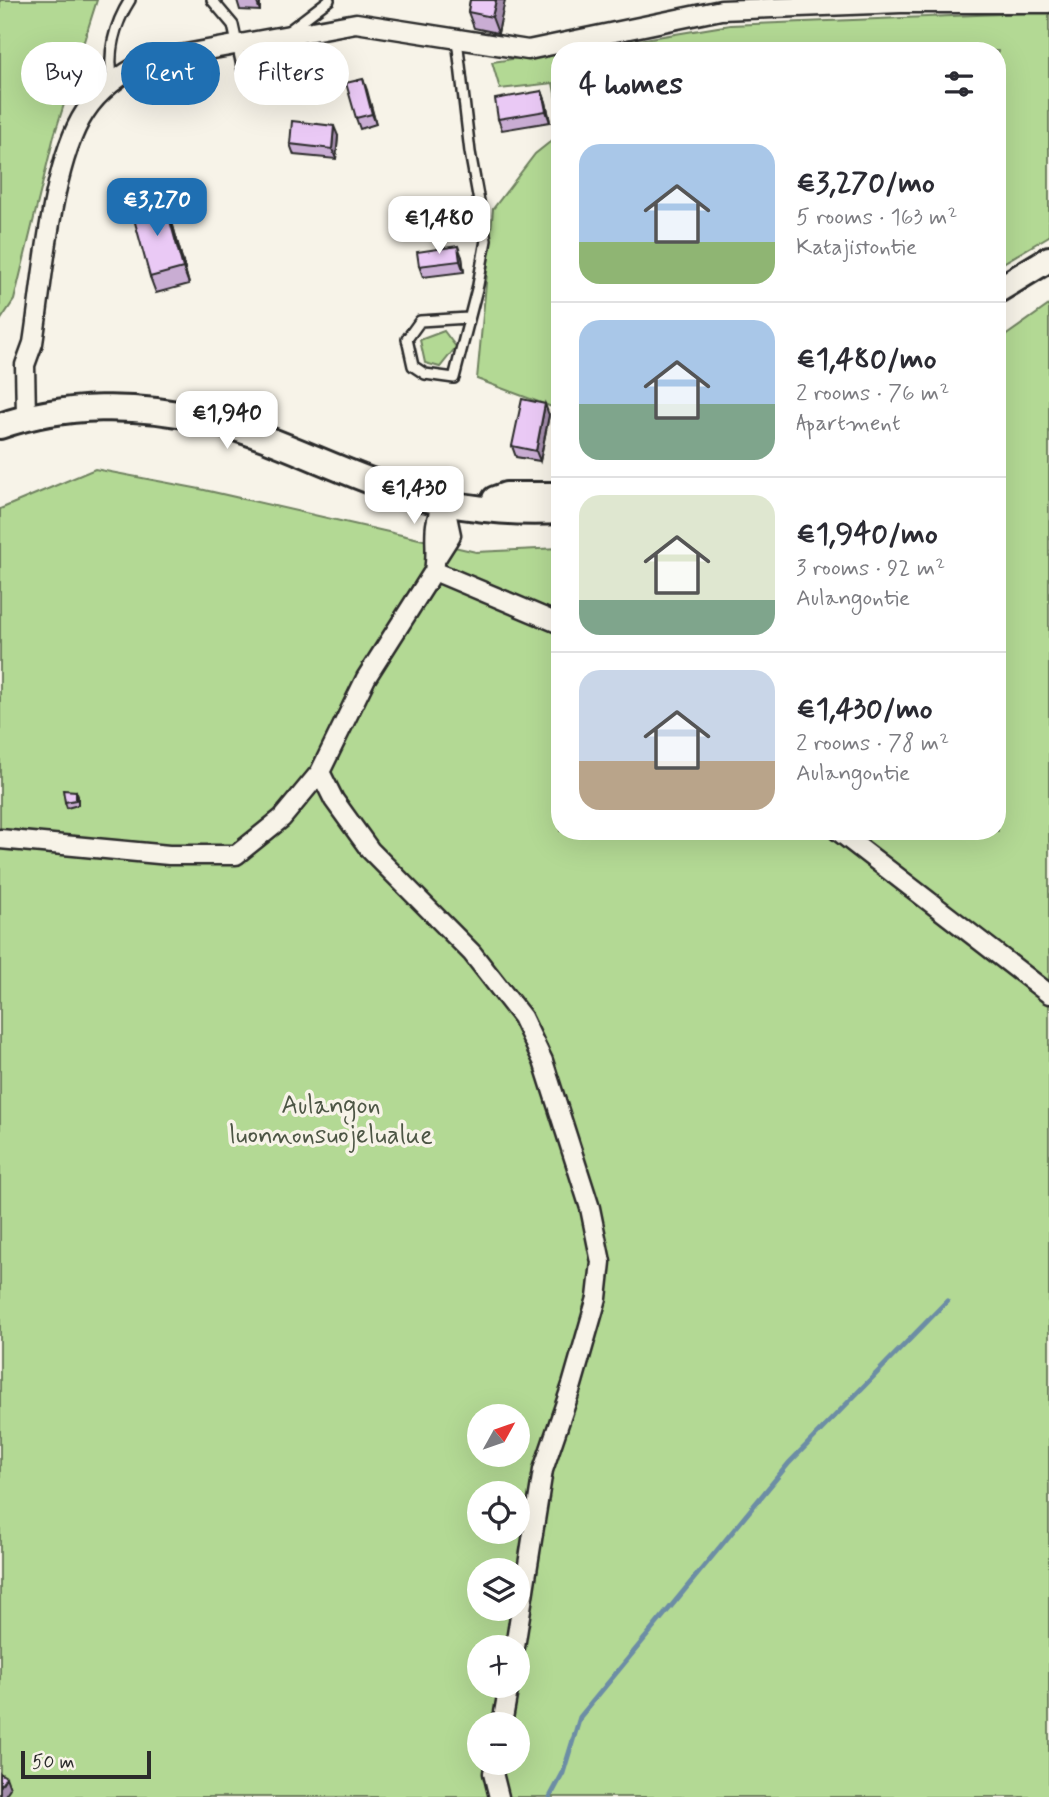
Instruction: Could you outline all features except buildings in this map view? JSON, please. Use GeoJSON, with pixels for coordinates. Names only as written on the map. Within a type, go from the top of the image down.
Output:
{"type":"FeatureCollection","features":[{"type":"Feature","properties":{"kind":"street"},"geometry":{"type":"LineString","coordinates":[[566,42],[721,10],[901,3],[1049,3]]}},
{"type":"Feature","properties":{"kind":"street"},"geometry":{"type":"LineString","coordinates":[[248,42],[356,23],[527,50],[551,45]]}},
{"type":"Feature","properties":{"kind":"street"},"geometry":{"type":"LineString","coordinates":[[26,416],[25,365],[33,343],[63,165],[84,113],[113,82],[147,61],[234,45]]}},
{"type":"Feature","properties":{"kind":"street"},"geometry":{"type":"LineString","coordinates":[[1006,285],[1049,259]]}},
{"type":"Feature","properties":{"kind":"street"},"geometry":{"type":"LineString","coordinates":[[0,426],[26,416],[75,409],[134,408],[205,419],[360,478],[444,502],[502,510],[551,511]]}},
{"type":"Feature","properties":{"kind":"street"},"geometry":{"type":"LineString","coordinates":[[475,506],[506,495],[551,495]]}},
{"type":"Feature","properties":{"kind":"street"},"geometry":{"type":"LineString","coordinates":[[0,839],[169,855],[236,855],[282,818],[320,772],[366,678],[451,535],[450,517],[444,502]]}},
{"type":"Feature","properties":{"kind":"street"},"geometry":{"type":"LineString","coordinates":[[435,564],[551,620]]}},
{"type":"Feature","properties":{"kind":"street"},"geometry":{"type":"LineString","coordinates":[[320,772],[334,800],[370,850],[472,953],[522,1017],[543,1060],[590,1208],[601,1262],[597,1297],[572,1385],[543,1470],[517,1635]]}},
{"type":"Feature","properties":{"kind":"street"},"geometry":{"type":"LineString","coordinates":[[850,840],[1049,993]]}},
{"type":"Feature","properties":{"kind":"street"},"geometry":{"type":"LineString","coordinates":[[494,1775],[499,1797]]}},
{"type":"Feature","properties":{"kind":"lane"},"geometry":{"type":"LineString","coordinates":[[113,82],[109,64],[116,29],[130,0]]}},
{"type":"Feature","properties":{"kind":"lane"},"geometry":{"type":"LineString","coordinates":[[212,0],[233,25],[237,42]]}},
{"type":"Feature","properties":{"kind":"lane"},"geometry":{"type":"LineString","coordinates":[[283,35],[330,0]]}},
{"type":"Feature","properties":{"kind":"lane"},"geometry":{"type":"LineString","coordinates":[[457,39],[470,152],[485,240],[468,318],[454,378],[425,374],[413,366],[407,339],[420,321],[468,318]]}},
{"type":"Feature","properties":{"kind":"green space"},"geometry":{"type":"Polygon","coordinates":[[[0,0],[97,0],[84,42],[21,42],[21,105],[64,105],[14,300],[0,321],[0,0]]]}},
{"type":"Feature","properties":{"kind":"green space"},"geometry":{"type":"Polygon","coordinates":[[[1049,12],[1049,236],[1006,261],[1006,42],[627,42],[730,25],[1049,12]]]}},
{"type":"Feature","properties":{"kind":"green space"},"geometry":{"type":"Polygon","coordinates":[[[551,53],[551,83],[500,89],[492,62],[551,53]]]}},
{"type":"Feature","properties":{"kind":"green space"},"geometry":{"type":"Polygon","coordinates":[[[551,141],[551,407],[477,379],[493,209],[535,154],[551,141]]]}},
{"type":"Feature","properties":{"kind":"green space","name":"Aulangon luonnonsuojelualue"},"geometry":{"type":"Polygon","coordinates":[[[1049,305],[1049,1797],[0,1797],[0,509],[95,469],[200,489],[476,552],[551,548],[551,840],[1006,840],[1006,335],[1049,305]]]}},
{"type":"Feature","properties":{"kind":"green space"},"geometry":{"type":"Polygon","coordinates":[[[444,331],[456,347],[440,367],[425,363],[420,340],[444,331]]]}},
{"type":"Feature","properties":{"kind":"waterway"},"geometry":{"type":"LineString","coordinates":[[550,1797],[563,1773],[580,1717],[789,1463],[947,1301]]}}]}
